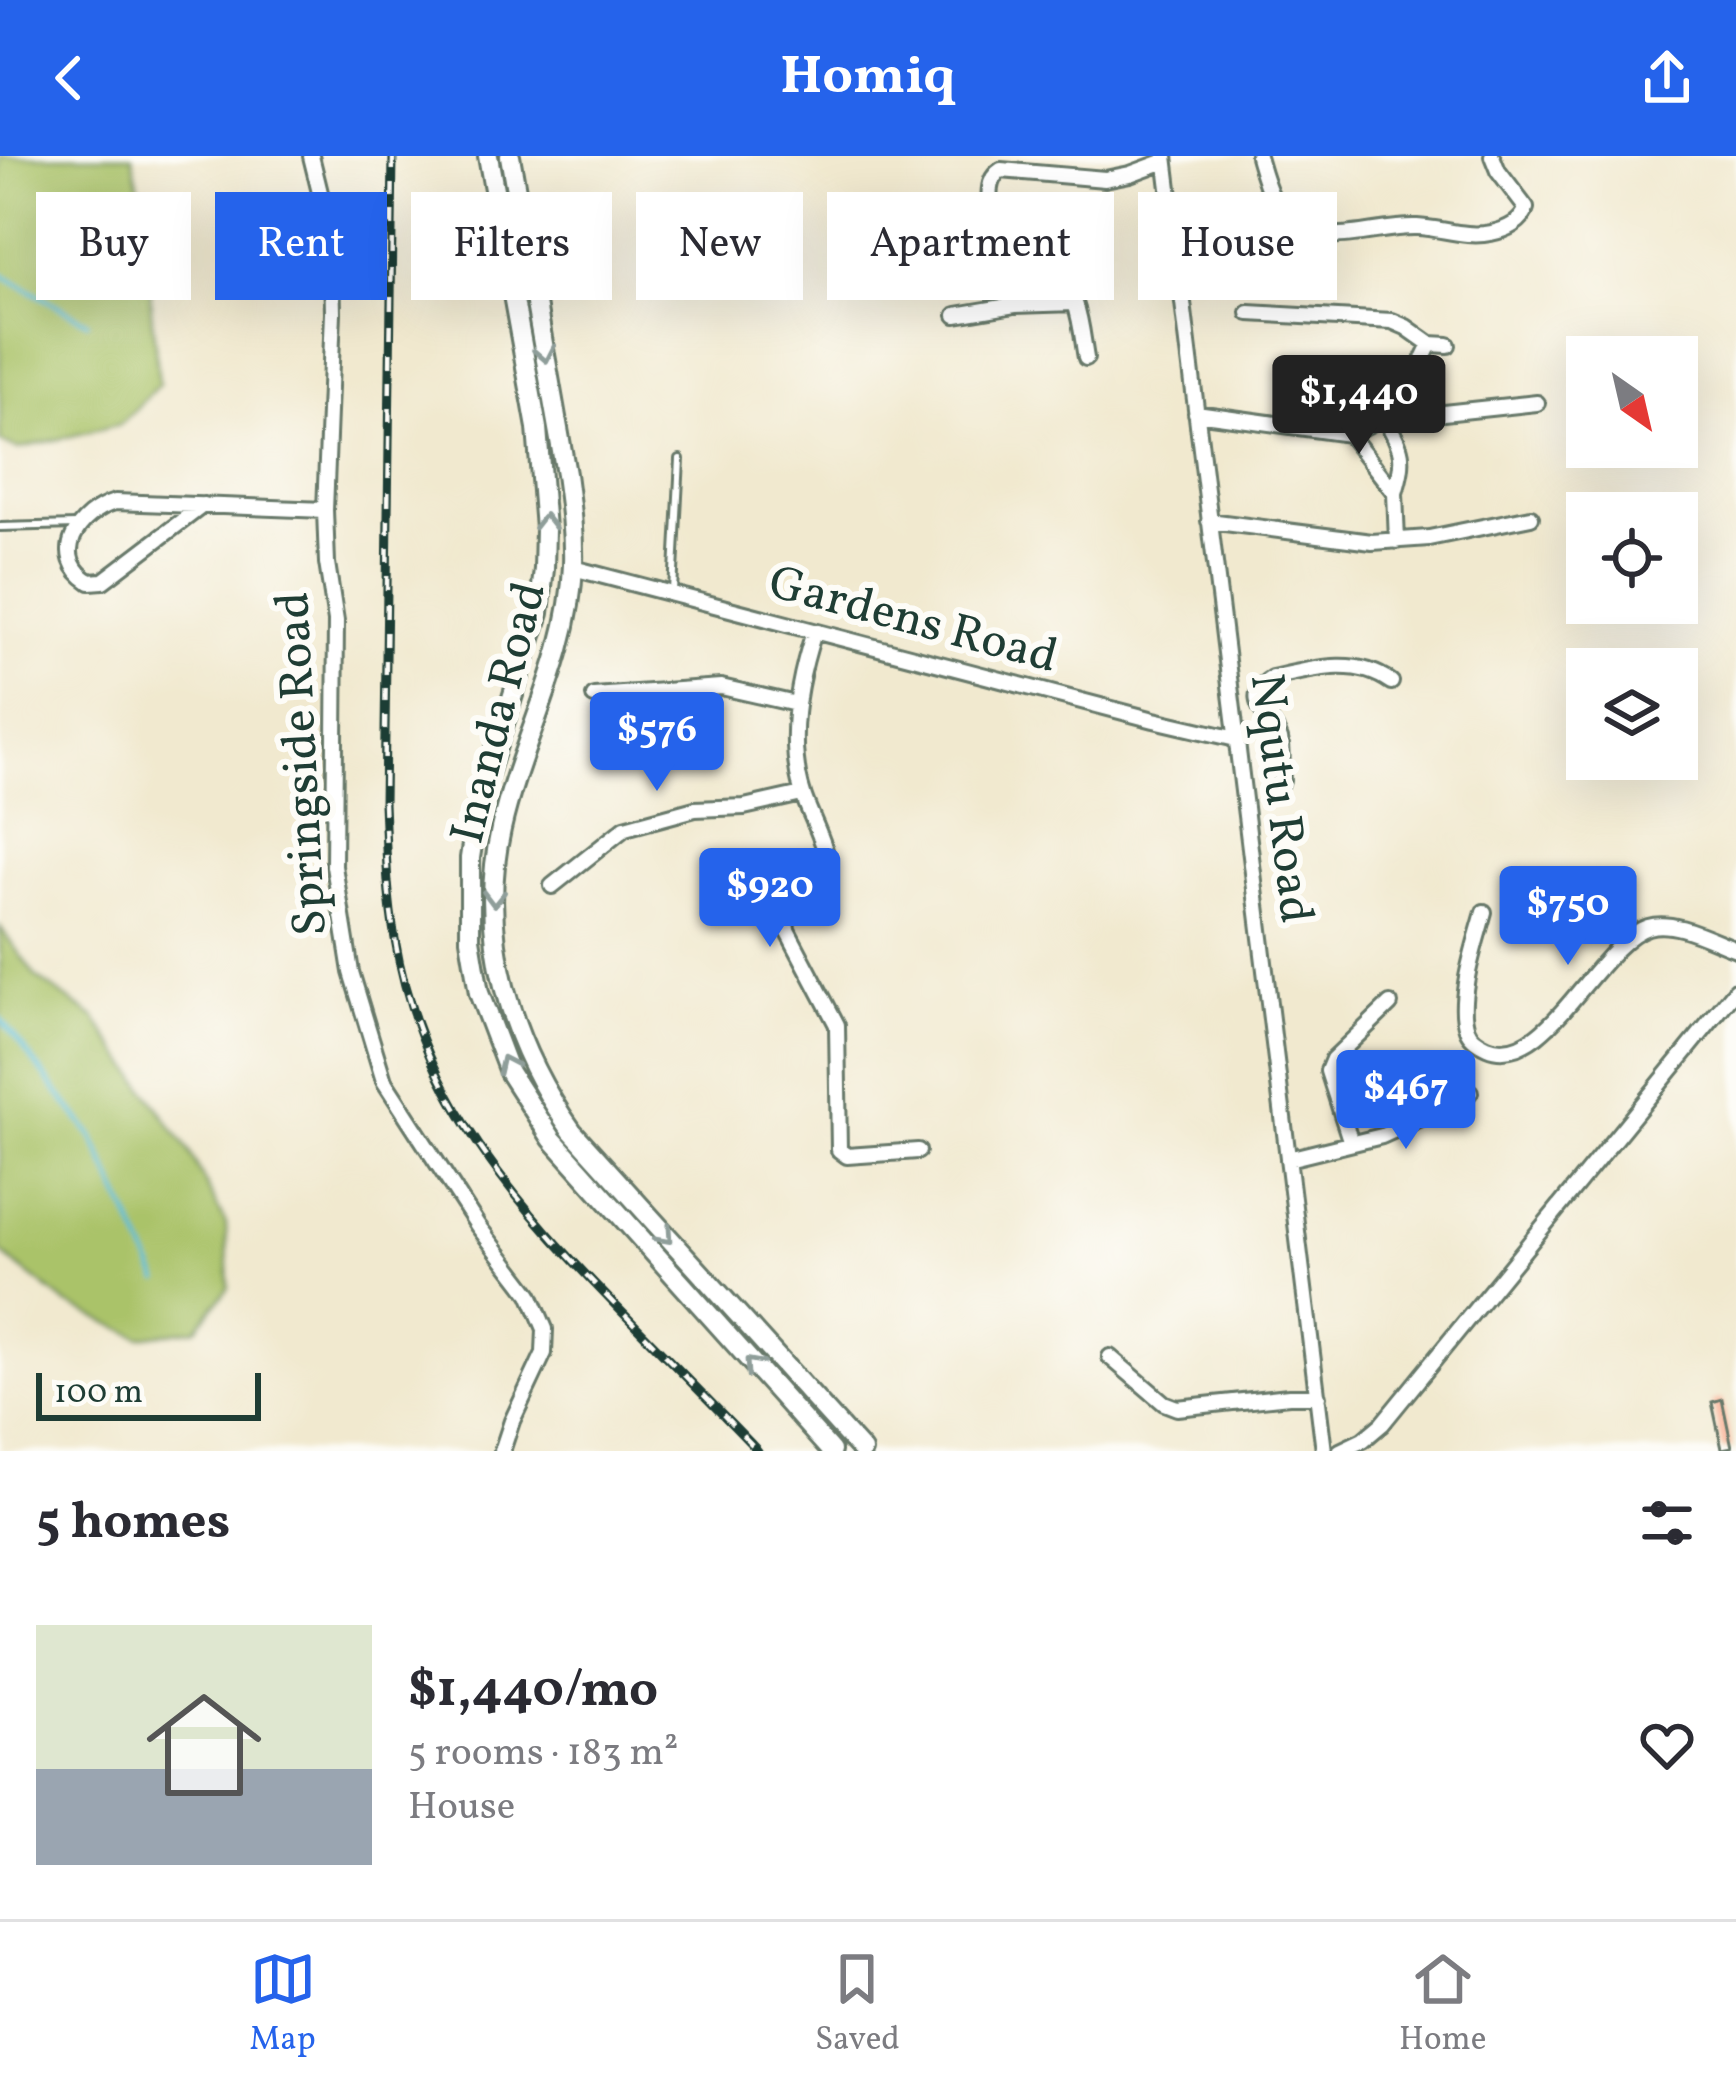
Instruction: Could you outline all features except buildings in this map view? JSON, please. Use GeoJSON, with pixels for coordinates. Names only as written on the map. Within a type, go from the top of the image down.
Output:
{"type":"FeatureCollection","features":[{"type":"Feature","properties":{"kind":"main road","name":"Inanda Road"},"geometry":{"type":"LineString","coordinates":[[488,156],[537,428],[545,529],[539,613],[478,805],[470,858],[470,939],[479,992],[509,1072],[552,1139],[832,1451]]}},
{"type":"Feature","properties":{"kind":"main road","name":"Inanda Road"},"geometry":{"type":"LineString","coordinates":[[510,156],[573,525],[566,621],[500,831],[495,870],[496,944],[513,1021],[538,1081],[572,1131],[862,1451]]}},
{"type":"Feature","properties":{"kind":"street","name":"Springside Road"},"geometry":{"type":"LineString","coordinates":[[311,156],[332,268],[325,510],[335,621],[334,866],[350,972],[384,1081],[478,1226],[530,1294],[545,1329],[544,1353],[502,1451]]}},
{"type":"Feature","properties":{"kind":"street"},"geometry":{"type":"LineString","coordinates":[[1258,156],[1272,202],[1305,231],[1327,235],[1410,226],[1456,234],[1503,230],[1526,212],[1492,156]]}},
{"type":"Feature","properties":{"kind":"street"},"geometry":{"type":"LineString","coordinates":[[990,192],[993,175],[1000,170],[1105,179],[1165,158]]}},
{"type":"Feature","properties":{"kind":"street","name":"Nqutu Road"},"geometry":{"type":"LineString","coordinates":[[1165,158],[1324,1451]]}},
{"type":"Feature","properties":{"kind":"street"},"geometry":{"type":"LineString","coordinates":[[1016,300],[1016,305]]}},
{"type":"Feature","properties":{"kind":"street"},"geometry":{"type":"LineString","coordinates":[[1073,300],[1086,358]]}},
{"type":"Feature","properties":{"kind":"street"},"geometry":{"type":"LineString","coordinates":[[956,315],[1016,305],[1075,303]]}},
{"type":"Feature","properties":{"kind":"street"},"geometry":{"type":"LineString","coordinates":[[1249,313],[1392,321],[1430,344],[1448,346]]}},
{"type":"Feature","properties":{"kind":"street"},"geometry":{"type":"LineString","coordinates":[[1196,413],[1349,434],[1401,404],[1430,344]]}},
{"type":"Feature","properties":{"kind":"street"},"geometry":{"type":"LineString","coordinates":[[1401,404],[1434,414],[1537,403]]}},
{"type":"Feature","properties":{"kind":"street"},"geometry":{"type":"LineString","coordinates":[[1384,417],[1403,460],[1395,493],[1397,541]]}},
{"type":"Feature","properties":{"kind":"street"},"geometry":{"type":"LineString","coordinates":[[1349,434],[1395,493]]}},
{"type":"Feature","properties":{"kind":"street"},"geometry":{"type":"LineString","coordinates":[[203,505],[111,577],[96,583],[83,578],[72,564],[71,545],[80,525],[96,510],[115,502],[203,505],[325,510]]}},
{"type":"Feature","properties":{"kind":"street"},"geometry":{"type":"LineString","coordinates":[[1209,520],[1372,542],[1429,538],[1531,517]]}},
{"type":"Feature","properties":{"kind":"street","name":"Gardens Road"},"geometry":{"type":"LineString","coordinates":[[573,568],[1236,739]]}},
{"type":"Feature","properties":{"kind":"street"},"geometry":{"type":"LineString","coordinates":[[814,632],[796,704],[795,762],[802,794],[830,864],[830,877],[789,906],[787,930],[838,1025],[839,1150],[847,1156],[918,1151]]}},
{"type":"Feature","properties":{"kind":"street"},"geometry":{"type":"LineString","coordinates":[[1253,698],[1268,680],[1333,666],[1364,669],[1391,682]]}},
{"type":"Feature","properties":{"kind":"street"},"geometry":{"type":"LineString","coordinates":[[594,696],[721,686],[796,704]]}},
{"type":"Feature","properties":{"kind":"street"},"geometry":{"type":"LineString","coordinates":[[1231,695],[1253,698]]}},
{"type":"Feature","properties":{"kind":"street"},"geometry":{"type":"LineString","coordinates":[[1253,698],[1280,740],[1282,781]]}},
{"type":"Feature","properties":{"kind":"street"},"geometry":{"type":"LineString","coordinates":[[551,886],[625,828],[694,809],[744,807],[802,794]]}},
{"type":"Feature","properties":{"kind":"street"},"geometry":{"type":"LineString","coordinates":[[1484,912],[1465,1007],[1467,1030],[1477,1042],[1496,1051],[1524,1044],[1640,930],[1668,925],[1736,949]]}},
{"type":"Feature","properties":{"kind":"street"},"geometry":{"type":"LineString","coordinates":[[1340,1451],[1382,1424],[1736,991]]}},
{"type":"Feature","properties":{"kind":"street"},"geometry":{"type":"LineString","coordinates":[[1351,1143],[1328,1071],[1333,1059],[1390,1004]]}},
{"type":"Feature","properties":{"kind":"street"},"geometry":{"type":"LineString","coordinates":[[1288,1159],[1382,1136],[1470,1092]]}},
{"type":"Feature","properties":{"kind":"street"},"geometry":{"type":"LineString","coordinates":[[1110,1358],[1164,1403],[1177,1408],[1318,1396]]}},
{"type":"Feature","properties":{"kind":"lane"},"geometry":{"type":"LineString","coordinates":[[673,594],[680,459]]}},
{"type":"Feature","properties":{"kind":"lane"},"geometry":{"type":"LineString","coordinates":[[0,527],[80,525]]}},
{"type":"Feature","properties":{"kind":"green space"},"geometry":{"type":"Polygon","coordinates":[[[0,156],[132,156],[140,192],[36,192],[36,300],[151,300],[159,384],[121,424],[18,449],[0,442],[0,156]]]}},
{"type":"Feature","properties":{"kind":"green space"},"geometry":{"type":"Polygon","coordinates":[[[0,927],[36,977],[95,1018],[189,1151],[226,1224],[229,1287],[196,1329],[140,1337],[67,1304],[0,1252],[0,927]]]}},
{"type":"Feature","properties":{"kind":"waterway"},"geometry":{"type":"LineString","coordinates":[[0,274],[87,322]]}},
{"type":"Feature","properties":{"kind":"waterway"},"geometry":{"type":"LineString","coordinates":[[0,1018],[92,1136],[159,1281]]}},
{"type":"Feature","properties":{"kind":"railway"},"geometry":{"type":"LineString","coordinates":[[393,156],[384,803],[390,905],[408,996],[450,1099],[511,1189],[584,1273],[758,1451]]}}]}
